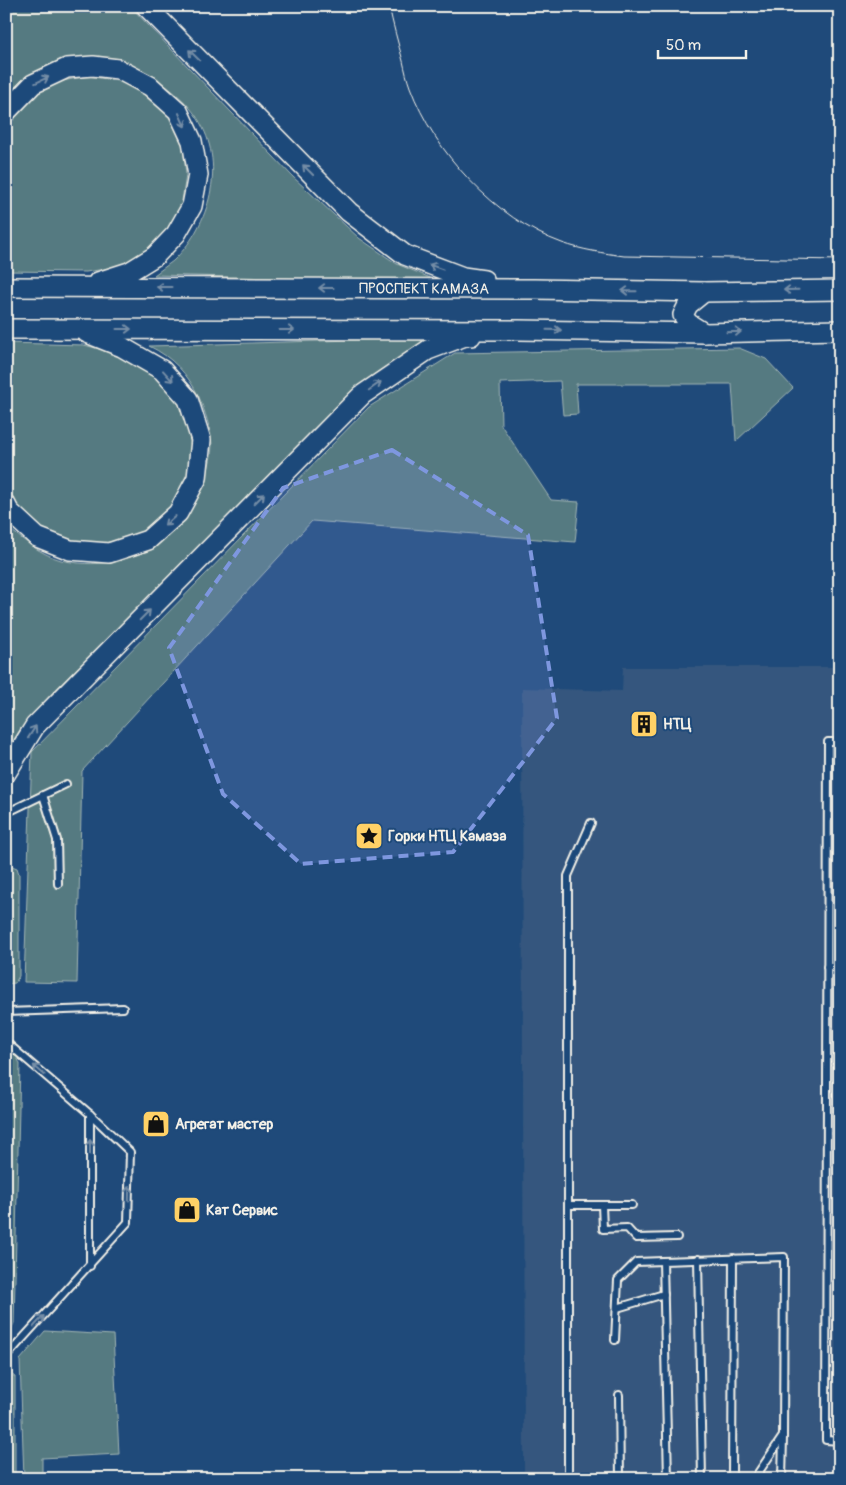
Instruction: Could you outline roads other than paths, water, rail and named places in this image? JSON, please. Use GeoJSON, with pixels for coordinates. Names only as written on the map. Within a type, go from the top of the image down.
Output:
{"type":"FeatureCollection","features":[{"type":"Feature","properties":{"kind":"main road"},"geometry":{"type":"LineString","coordinates":[[146,6],[349,212],[405,255],[463,277],[534,289]]}},
{"type":"Feature","properties":{"kind":"main road"},"geometry":{"type":"LineString","coordinates":[[6,112],[33,84],[66,68],[93,66],[118,69],[150,86],[178,111],[192,141],[198,175],[192,206],[176,234],[154,256],[129,272],[82,287]]}},
{"type":"Feature","properties":{"kind":"main road","name":"ПРОСПЕКТ КАМАЗА"},"geometry":{"type":"LineString","coordinates":[[15,287],[534,289],[704,292],[840,290]]}},
{"type":"Feature","properties":{"kind":"main road"},"geometry":{"type":"LineString","coordinates":[[704,292],[688,305],[683,315],[688,323],[704,333]]}},
{"type":"Feature","properties":{"kind":"main road"},"geometry":{"type":"LineString","coordinates":[[15,329],[519,330],[704,333],[840,330]]}},
{"type":"Feature","properties":{"kind":"main road"},"geometry":{"type":"LineString","coordinates":[[6,505],[37,536],[70,550],[109,554],[148,540],[178,513],[197,478],[201,440],[188,399],[162,370],[122,347],[79,329]]}},
{"type":"Feature","properties":{"kind":"main road"},"geometry":{"type":"LineString","coordinates":[[6,773],[35,726],[362,396],[428,350],[465,336],[519,330]]}},
{"type":"Feature","properties":{"kind":"lane"},"geometry":{"type":"LineString","coordinates":[[840,742],[828,742],[826,1440],[840,1441]]}},
{"type":"Feature","properties":{"kind":"lane"},"geometry":{"type":"LineString","coordinates":[[6,813],[66,784]]}},
{"type":"Feature","properties":{"kind":"lane"},"geometry":{"type":"LineString","coordinates":[[44,795],[57,840],[58,884]]}},
{"type":"Feature","properties":{"kind":"lane"},"geometry":{"type":"LineString","coordinates":[[568,1479],[568,876],[591,823]]}},
{"type":"Feature","properties":{"kind":"lane"},"geometry":{"type":"LineString","coordinates":[[827,967],[840,967]]}},
{"type":"Feature","properties":{"kind":"lane"},"geometry":{"type":"LineString","coordinates":[[6,1012],[123,1008]]}},
{"type":"Feature","properties":{"kind":"lane"},"geometry":{"type":"LineString","coordinates":[[6,1042],[90,1114],[130,1152],[128,1222],[6,1357]]}},
{"type":"Feature","properties":{"kind":"lane"},"geometry":{"type":"LineString","coordinates":[[90,1114],[90,1266]]}},
{"type":"Feature","properties":{"kind":"lane"},"geometry":{"type":"LineString","coordinates":[[568,1205],[632,1205]]}},
{"type":"Feature","properties":{"kind":"lane"},"geometry":{"type":"LineString","coordinates":[[602,1205],[603,1229],[627,1228],[636,1238],[677,1237]]}},
{"type":"Feature","properties":{"kind":"lane"},"geometry":{"type":"LineString","coordinates":[[615,1340],[618,1280],[636,1262],[784,1257],[782,1479]]}},
{"type":"Feature","properties":{"kind":"lane"},"geometry":{"type":"LineString","coordinates":[[732,1479],[733,1258]]}},
{"type":"Feature","properties":{"kind":"lane"},"geometry":{"type":"LineString","coordinates":[[698,1259],[702,1479]]}},
{"type":"Feature","properties":{"kind":"lane"},"geometry":{"type":"LineString","coordinates":[[663,1260],[668,1479]]}},
{"type":"Feature","properties":{"kind":"lane"},"geometry":{"type":"LineString","coordinates":[[617,1308],[664,1294]]}},
{"type":"Feature","properties":{"kind":"lane"},"geometry":{"type":"LineString","coordinates":[[619,1395],[620,1479]]}},
{"type":"Feature","properties":{"kind":"lane"},"geometry":{"type":"LineString","coordinates":[[754,1479],[783,1436]]}},
{"type":"Feature","properties":{"kind":"tram line"},"geometry":{"type":"LineString","coordinates":[[389,6],[409,84],[434,135],[451,159],[491,200],[513,218],[537,232],[577,248],[624,256],[840,260]]}},
{"type":"Feature","properties":{"kind":"place","name":"НТЦ"},"geometry":{"type":"Point","coordinates":[644,724]}},
{"type":"Feature","properties":{"kind":"place","name":"Горки НТЦ Камаза"},"geometry":{"type":"Point","coordinates":[369,836]}},
{"type":"Feature","properties":{"kind":"place","name":"Агрегат мастер"},"geometry":{"type":"Point","coordinates":[156,1124]}},
{"type":"Feature","properties":{"kind":"place","name":"Кат Сервис"},"geometry":{"type":"Point","coordinates":[187,1210]}}]}
